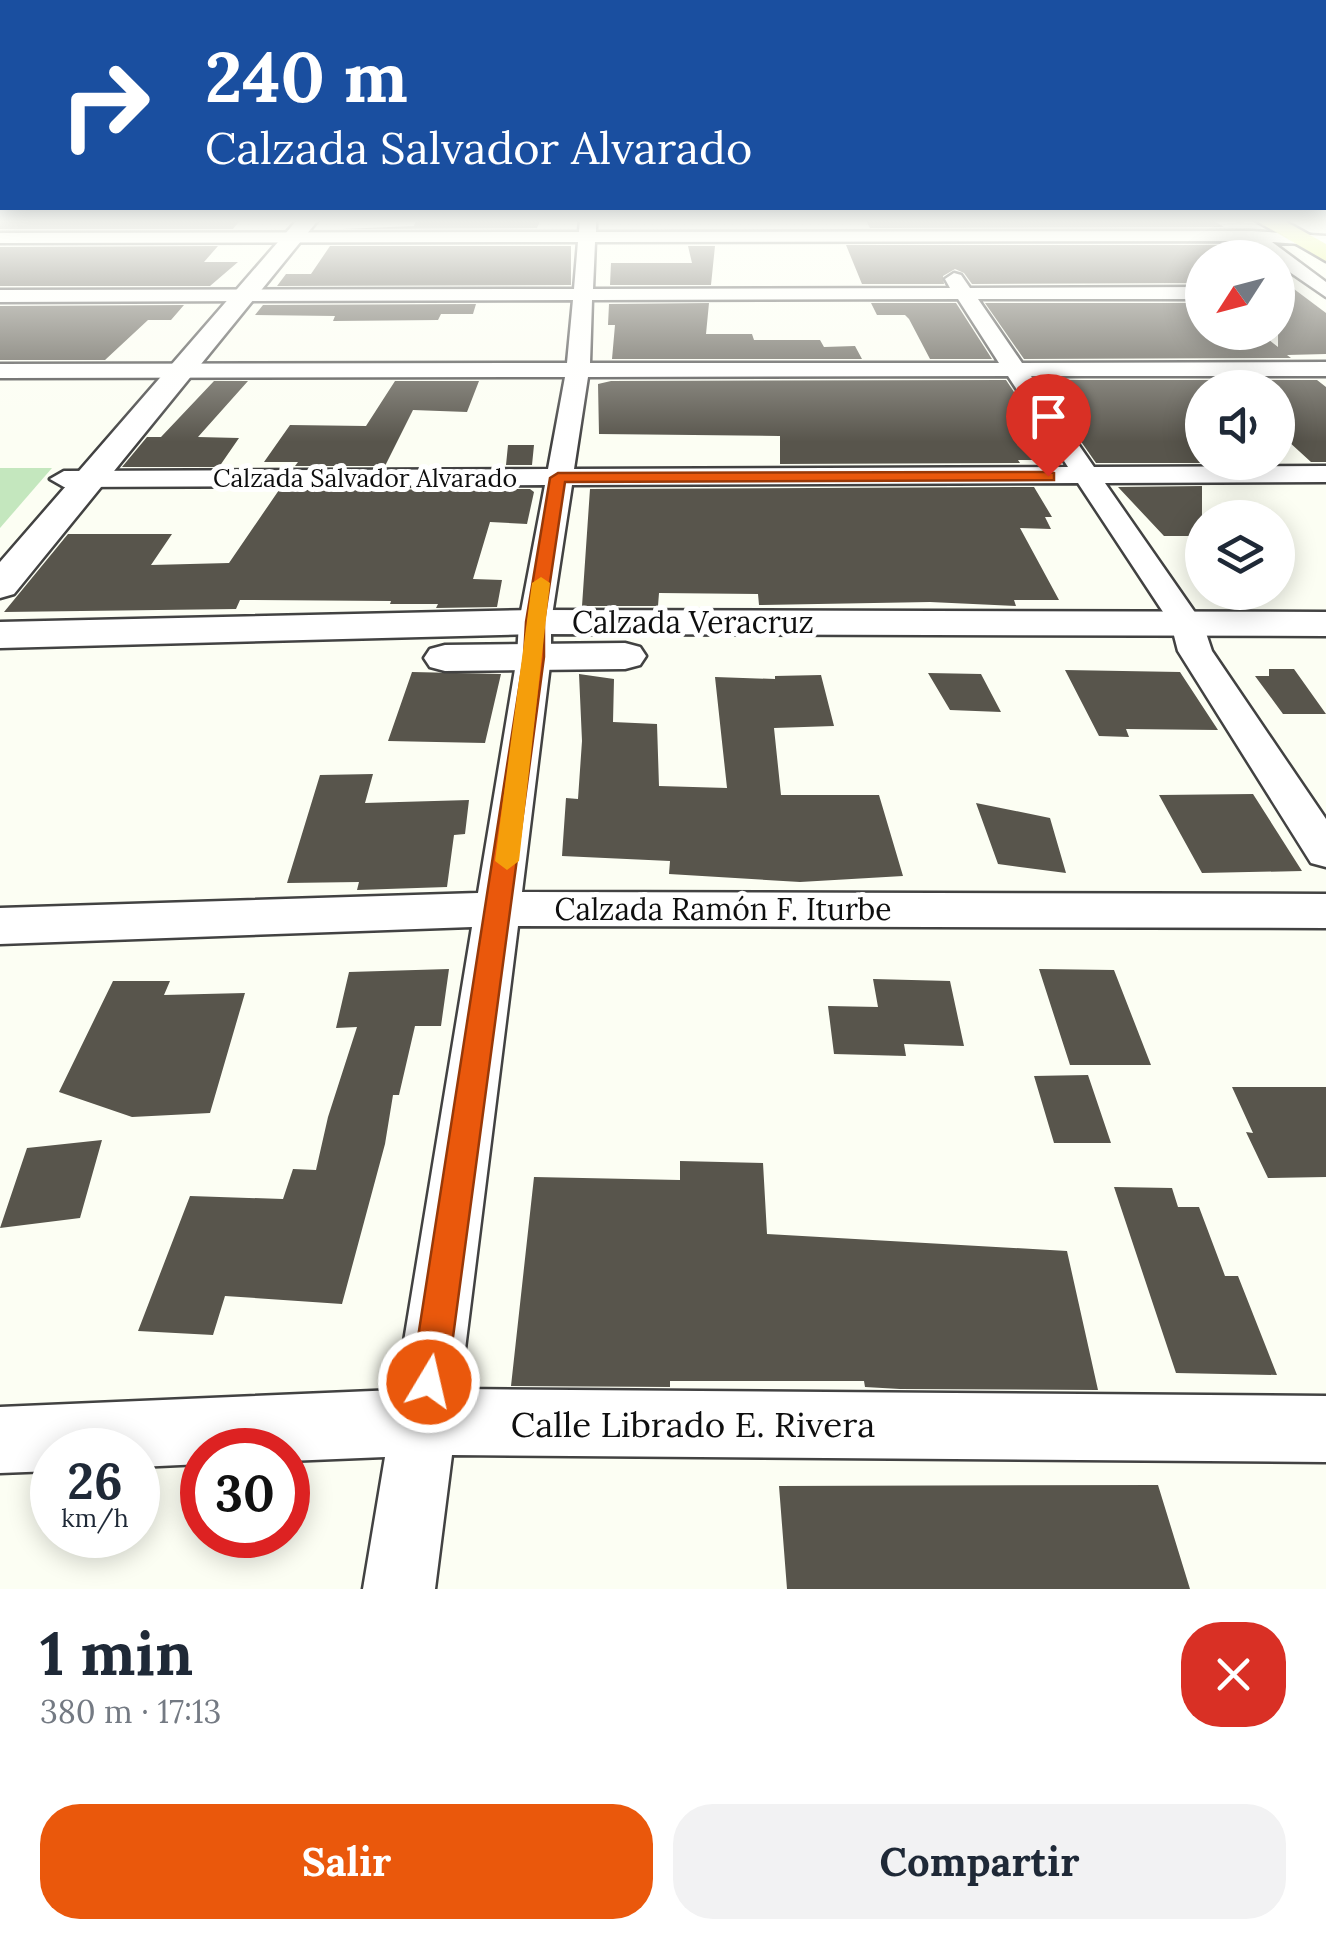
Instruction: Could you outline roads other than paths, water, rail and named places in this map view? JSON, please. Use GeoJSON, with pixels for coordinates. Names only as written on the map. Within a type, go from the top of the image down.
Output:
{"type":"FeatureCollection","features":[{"type":"Feature","properties":{"kind":"street"},"geometry":{"type":"LineString","coordinates":[[0,296],[1184,293]]}},
{"type":"Feature","properties":{"kind":"street"},"geometry":{"type":"LineString","coordinates":[[0,586],[78,479],[233,294]]}},
{"type":"Feature","properties":{"kind":"street"},"geometry":{"type":"LineString","coordinates":[[399,1589],[501,908],[558,478],[578,370],[580,294]]}},
{"type":"Feature","properties":{"kind":"street"},"geometry":{"type":"LineString","coordinates":[[966,295],[1191,637],[1326,852]]}},
{"type":"Feature","properties":{"kind":"street"},"geometry":{"type":"LineString","coordinates":[[0,371],[1326,368]]}},
{"type":"Feature","properties":{"kind":"street","name":"Calzada Salvador Alvarado"},"geometry":{"type":"LineString","coordinates":[[78,479],[1326,474]]}},
{"type":"Feature","properties":{"kind":"street"},"geometry":{"type":"LineString","coordinates":[[0,551],[78,479]]}},
{"type":"Feature","properties":{"kind":"street","name":"Calzada Veracruz"},"geometry":{"type":"LineString","coordinates":[[0,635],[535,640],[1191,637],[1326,624]]}},
{"type":"Feature","properties":{"kind":"street","name":"Calzada Veracruz"},"geometry":{"type":"LineString","coordinates":[[1191,637],[1326,650]]}},
{"type":"Feature","properties":{"kind":"street","name":"Calzada Veracruz"},"geometry":{"type":"LineString","coordinates":[[0,662],[535,640]]}},
{"type":"Feature","properties":{"kind":"street","name":"Calzada Ramón F. Iturbe"},"geometry":{"type":"LineString","coordinates":[[0,926],[501,908],[1326,911]]}},
{"type":"Feature","properties":{"kind":"street","name":"Calle Librado E. Rivera"},"geometry":{"type":"LineString","coordinates":[[0,1440],[423,1422],[1326,1428]]}}]}
